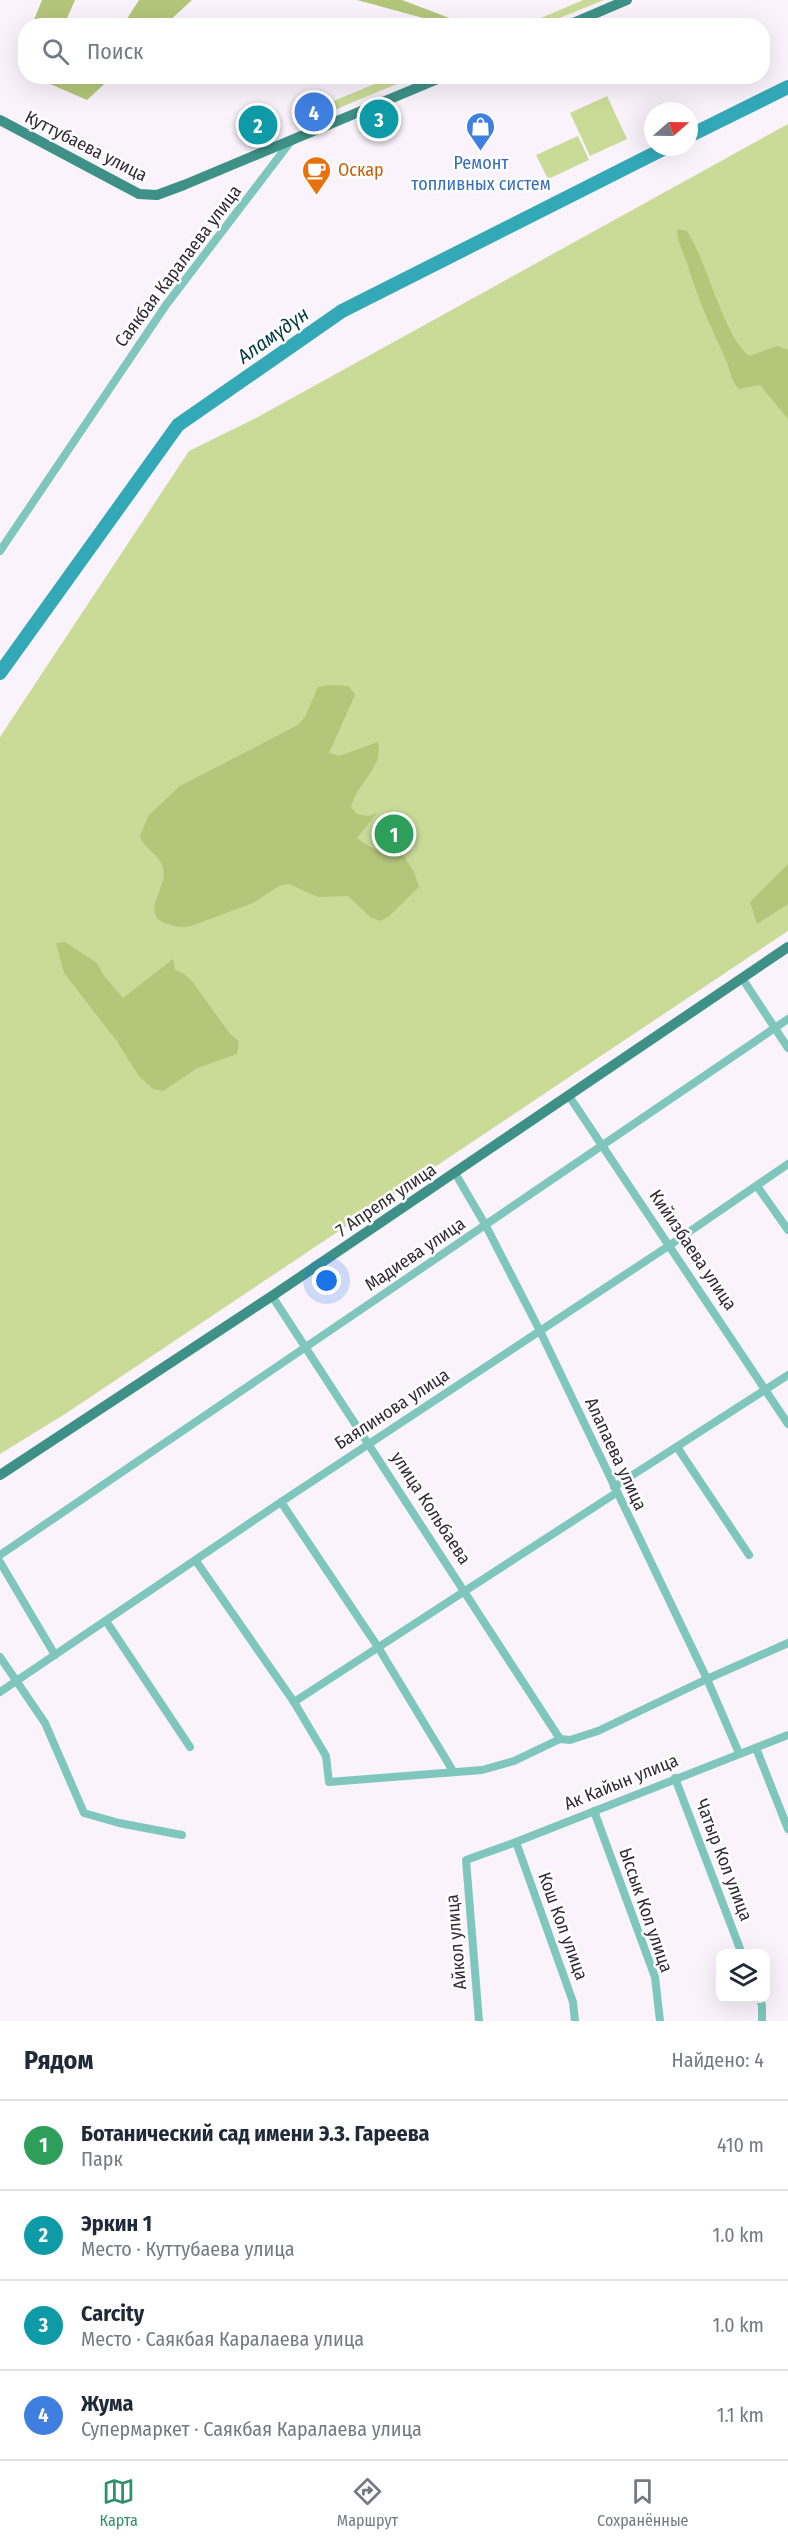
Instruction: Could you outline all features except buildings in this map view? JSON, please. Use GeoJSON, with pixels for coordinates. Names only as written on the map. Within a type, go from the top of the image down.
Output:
{"type":"FeatureCollection","features":[{"type":"Feature","properties":{"kind":"main road"},"geometry":{"type":"LineString","coordinates":[[585,18],[627,0]]}},
{"type":"Feature","properties":{"kind":"main road"},"geometry":{"type":"LineString","coordinates":[[291,140],[426,84]]}},
{"type":"Feature","properties":{"kind":"main road","name":"Куттубаева улица"},"geometry":{"type":"LineString","coordinates":[[0,120],[144,195],[164,193],[291,140]]}},
{"type":"Feature","properties":{"kind":"main road","name":"7 Апреля улица"},"geometry":{"type":"LineString","coordinates":[[0,1475],[272,1296],[788,947]]}},
{"type":"Feature","properties":{"kind":"street","name":"Саякбая Каралаева улица"},"geometry":{"type":"LineString","coordinates":[[0,552],[166,305],[291,140]]}},
{"type":"Feature","properties":{"kind":"street"},"geometry":{"type":"LineString","coordinates":[[742,978],[788,1048]]}},
{"type":"Feature","properties":{"kind":"street","name":"Мадиева улица"},"geometry":{"type":"LineString","coordinates":[[0,1555],[788,1019]]}},
{"type":"Feature","properties":{"kind":"street","name":"Кийизбаева улица"},"geometry":{"type":"LineString","coordinates":[[569,1096],[601,1147],[767,1389],[788,1424]]}},
{"type":"Feature","properties":{"kind":"street","name":"Баялинова улица"},"geometry":{"type":"LineString","coordinates":[[0,1692],[280,1502],[670,1245],[788,1164]]}},
{"type":"Feature","properties":{"kind":"street","name":"Алапаева улица"},"geometry":{"type":"LineString","coordinates":[[455,1173],[486,1226],[540,1331],[707,1679],[739,1753]]}},
{"type":"Feature","properties":{"kind":"street"},"geometry":{"type":"LineString","coordinates":[[757,1186],[788,1230]]}},
{"type":"Feature","properties":{"kind":"street","name":"улица Кольбаева"},"geometry":{"type":"LineString","coordinates":[[272,1296],[560,1739]]}},
{"type":"Feature","properties":{"kind":"street"},"geometry":{"type":"LineString","coordinates":[[294,1702],[465,1591],[677,1447],[788,1375]]}},
{"type":"Feature","properties":{"kind":"street"},"geometry":{"type":"LineString","coordinates":[[677,1447],[749,1555]]}},
{"type":"Feature","properties":{"kind":"street"},"geometry":{"type":"LineString","coordinates":[[280,1502],[378,1647],[453,1771]]}},
{"type":"Feature","properties":{"kind":"street"},"geometry":{"type":"LineString","coordinates":[[196,1561],[294,1702],[326,1756],[329,1782],[482,1770],[514,1761],[560,1739],[570,1740],[598,1731],[788,1643]]}},
{"type":"Feature","properties":{"kind":"street"},"geometry":{"type":"LineString","coordinates":[[0,1562],[55,1655]]}},
{"type":"Feature","properties":{"kind":"street"},"geometry":{"type":"LineString","coordinates":[[106,1621],[190,1747]]}},
{"type":"Feature","properties":{"kind":"street"},"geometry":{"type":"LineString","coordinates":[[0,1657],[45,1723],[84,1813],[182,1835]]}},
{"type":"Feature","properties":{"kind":"street","name":"Ак Кайын улица"},"geometry":{"type":"LineString","coordinates":[[466,1860],[788,1735]]}},
{"type":"Feature","properties":{"kind":"street"},"geometry":{"type":"LineString","coordinates":[[756,1748],[788,1829]]}},
{"type":"Feature","properties":{"kind":"street","name":"Чатыр Кол улица"},"geometry":{"type":"LineString","coordinates":[[675,1778],[740,1949]]}},
{"type":"Feature","properties":{"kind":"street","name":"Ыссык Кол улица"},"geometry":{"type":"LineString","coordinates":[[594,1811],[654,1977],[660,2021]]}},
{"type":"Feature","properties":{"kind":"street","name":"Кош Кол улица"},"geometry":{"type":"LineString","coordinates":[[516,1842],[573,2002],[575,2021]]}},
{"type":"Feature","properties":{"kind":"street","name":"Айкол улица"},"geometry":{"type":"LineString","coordinates":[[466,1860],[479,2021]]}},
{"type":"Feature","properties":{"kind":"street"},"geometry":{"type":"LineString","coordinates":[[760,2003],[762,2021]]}},
{"type":"Feature","properties":{"kind":"green space"},"geometry":{"type":"Polygon","coordinates":[[[42,0],[75,0],[67,18],[35,18],[42,0]]]}},
{"type":"Feature","properties":{"kind":"green space"},"geometry":{"type":"Polygon","coordinates":[[[139,0],[192,0],[173,18],[127,18],[139,0]]]}},
{"type":"Feature","properties":{"kind":"green space"},"geometry":{"type":"Polygon","coordinates":[[[357,0],[402,0],[450,18],[423,18],[357,0]]]}},
{"type":"Feature","properties":{"kind":"green space"},"geometry":{"type":"Polygon","coordinates":[[[583,0],[604,0],[559,18],[541,18],[583,0]]]}},
{"type":"Feature","properties":{"kind":"green space"},"geometry":{"type":"Polygon","coordinates":[[[50,84],[104,84],[87,100],[50,84]]]}},
{"type":"Feature","properties":{"kind":"green space"},"geometry":{"type":"Polygon","coordinates":[[[375,84],[397,84],[322,115],[319,107],[375,84]]]}},
{"type":"Feature","properties":{"kind":"green space"},"geometry":{"type":"Polygon","coordinates":[[[607,96],[627,139],[590,156],[570,113],[607,96]]]}},
{"type":"Feature","properties":{"kind":"green space"},"geometry":{"type":"Polygon","coordinates":[[[788,124],[788,931],[65,1414],[0,1454],[0,737],[189,451],[256,418],[788,124]]]}},
{"type":"Feature","properties":{"kind":"green space"},"geometry":{"type":"Polygon","coordinates":[[[578,136],[589,160],[548,179],[536,155],[578,136]]]}},
{"type":"Feature","properties":{"kind":"green space"},"geometry":{"type":"Polygon","coordinates":[[[677,229],[687,231],[695,245],[723,316],[740,346],[749,356],[777,346],[788,350],[788,419],[760,385],[739,389],[734,382],[697,293],[677,229]]]}},
{"type":"Feature","properties":{"kind":"green space"},"geometry":{"type":"Polygon","coordinates":[[[349,686],[355,695],[329,753],[339,756],[378,742],[377,760],[351,807],[357,814],[368,816],[377,813],[357,838],[372,848],[385,850],[398,846],[412,837],[403,855],[414,872],[419,887],[388,917],[380,921],[370,917],[348,896],[318,897],[289,884],[279,886],[253,903],[191,926],[177,926],[159,920],[154,907],[162,884],[163,868],[159,859],[145,845],[140,836],[149,815],[180,786],[298,725],[305,717],[318,687],[349,686]]]}},
{"type":"Feature","properties":{"kind":"green space"},"geometry":{"type":"Polygon","coordinates":[[[788,864],[788,904],[757,924],[750,902],[788,864]]]}},
{"type":"Feature","properties":{"kind":"green space"},"geometry":{"type":"Polygon","coordinates":[[[65,942],[97,963],[104,976],[123,998],[173,959],[175,970],[192,981],[230,1034],[239,1041],[237,1054],[197,1068],[163,1091],[153,1089],[139,1076],[116,1040],[64,973],[56,943],[65,942]]]}},
{"type":"Feature","properties":{"kind":"waterway","name":"Аламүдүн"},"geometry":{"type":"LineString","coordinates":[[698,132],[788,87]]}},
{"type":"Feature","properties":{"kind":"waterway","name":"Аламүдүн"},"geometry":{"type":"LineString","coordinates":[[0,673],[178,425],[342,311],[649,156]]}},
{"type":"Feature","properties":{"kind":"place","name":"Жума"},"geometry":{"type":"Point","coordinates":[314,112]}},
{"type":"Feature","properties":{"kind":"place","name":"Carcity"},"geometry":{"type":"Point","coordinates":[379,119]}},
{"type":"Feature","properties":{"kind":"place","name":"Эркин 1"},"geometry":{"type":"Point","coordinates":[258,125]}},
{"type":"Feature","properties":{"kind":"place","name":"Ремонт топливных систем"},"geometry":{"type":"Point","coordinates":[481,152]}},
{"type":"Feature","properties":{"kind":"place","name":"Оскар"},"geometry":{"type":"Point","coordinates":[317,196]}},
{"type":"Feature","properties":{"kind":"place","name":"Ботанический сад имени Э.З. Гареева"},"geometry":{"type":"Point","coordinates":[394,834]}}]}
